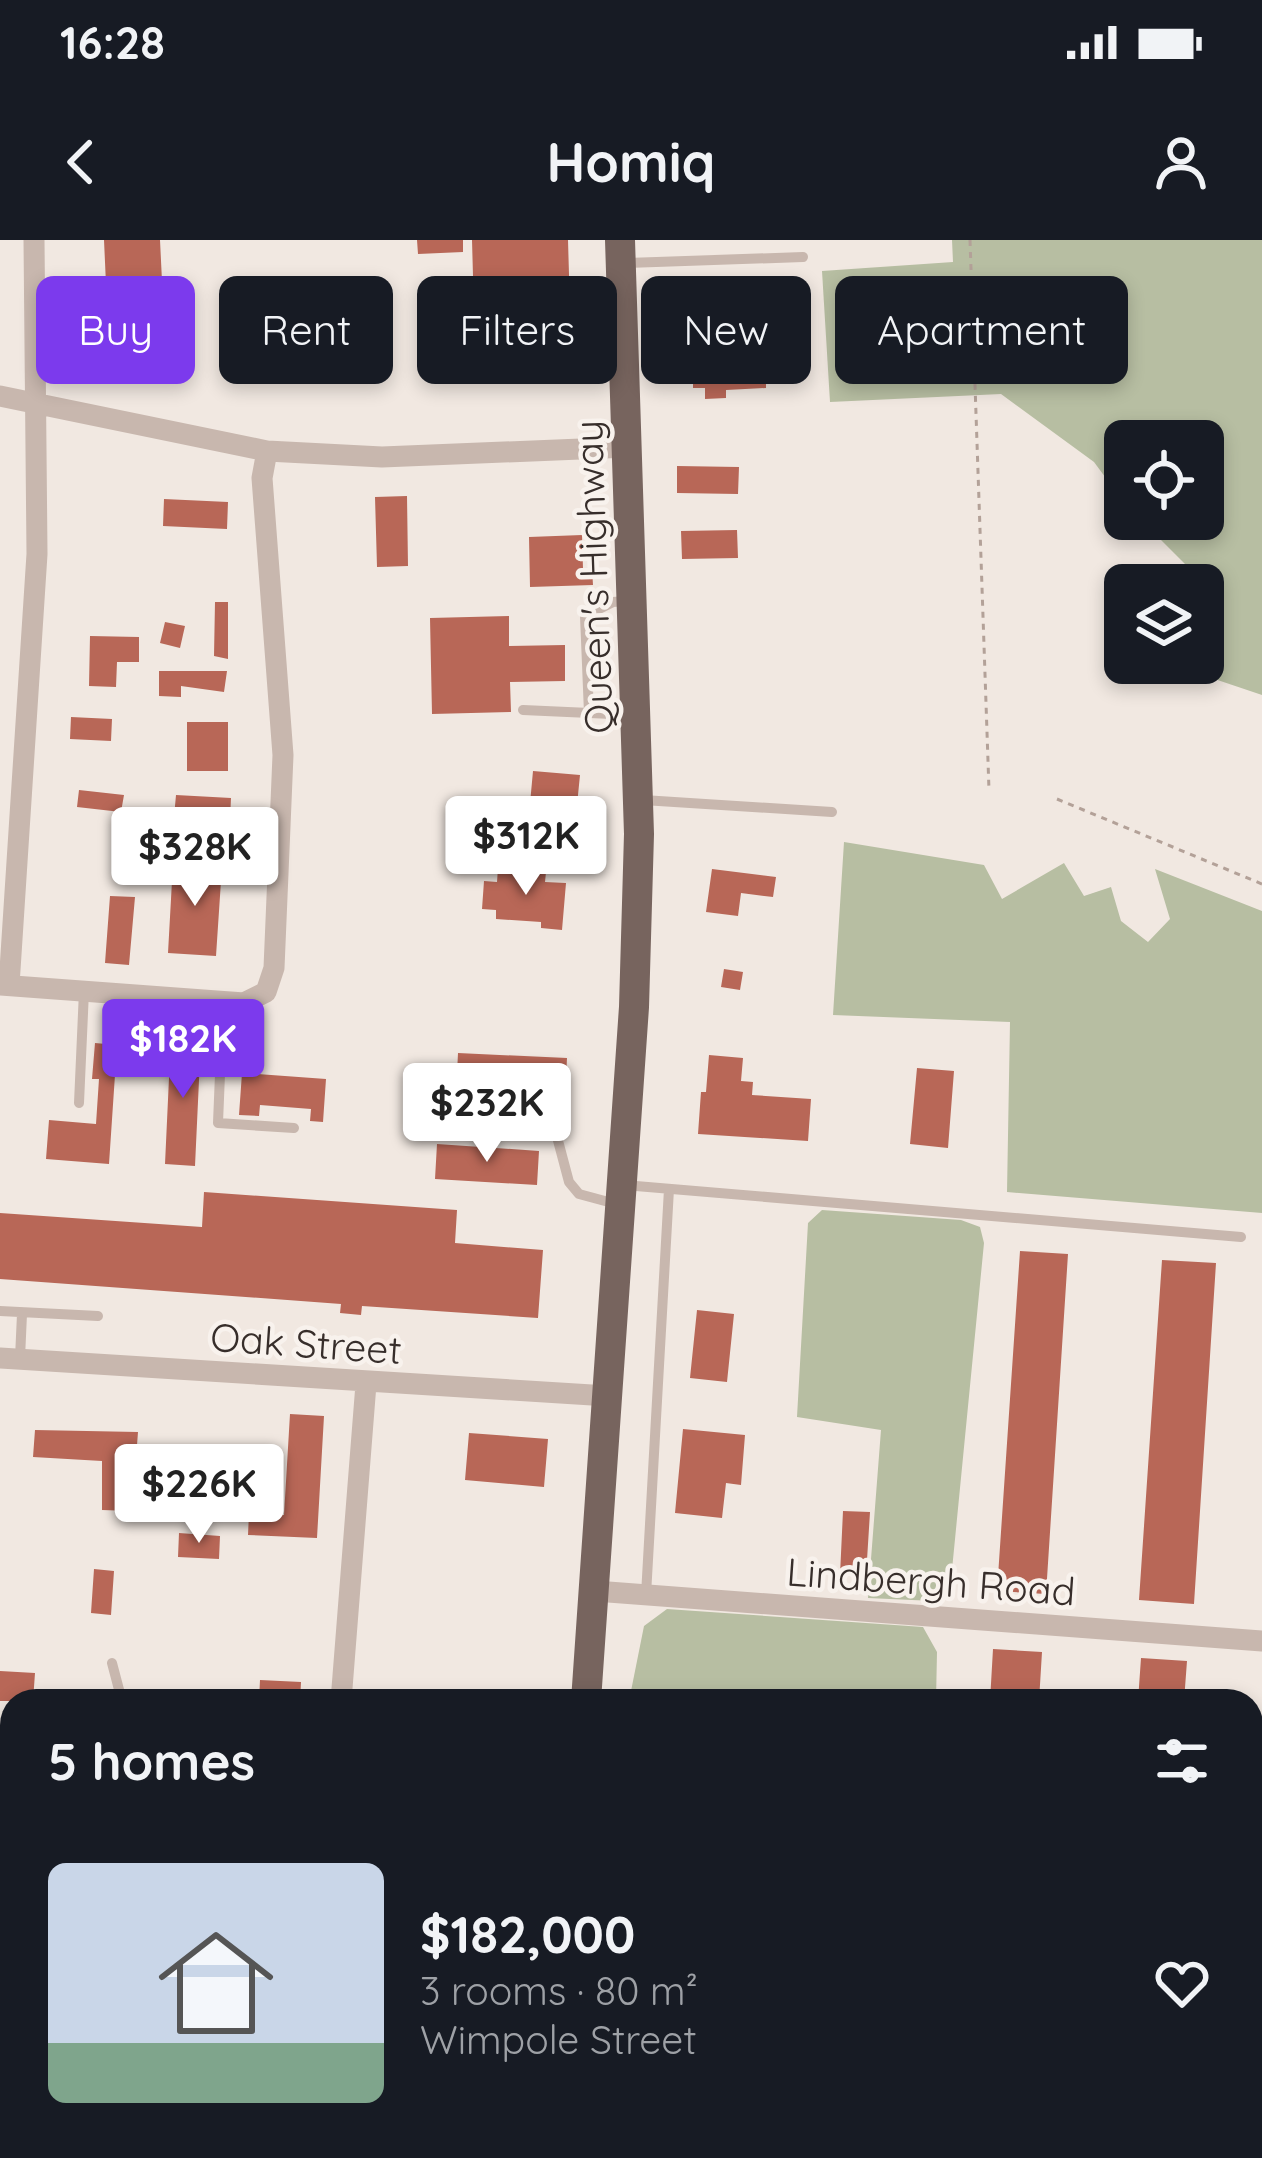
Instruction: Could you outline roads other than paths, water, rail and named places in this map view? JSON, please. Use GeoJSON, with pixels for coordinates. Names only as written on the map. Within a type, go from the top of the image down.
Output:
{"type":"FeatureCollection","features":[{"type":"Feature","properties":{"kind":"main road","name":"Queen's Highway"},"geometry":{"type":"LineString","coordinates":[[587,1689],[634,1007],[639,800],[620,252]]}},
{"type":"Feature","properties":{"kind":"street"},"geometry":{"type":"LineString","coordinates":[[34,240],[37,554],[4,985],[244,1003],[266,992],[274,968],[283,755],[262,478],[267,452]]}},
{"type":"Feature","properties":{"kind":"street"},"geometry":{"type":"LineString","coordinates":[[0,396],[267,452],[382,457],[629,447]]}},
{"type":"Feature","properties":{"kind":"street","name":"Oak Street"},"geometry":{"type":"LineString","coordinates":[[10,1359],[608,1396]]}},
{"type":"Feature","properties":{"kind":"street"},"geometry":{"type":"LineString","coordinates":[[342,1689],[366,1384]]}},
{"type":"Feature","properties":{"kind":"street","name":"Lindbergh Road"},"geometry":{"type":"LineString","coordinates":[[595,1591],[1262,1641]]}},
{"type":"Feature","properties":{"kind":"lane"},"geometry":{"type":"LineString","coordinates":[[620,252],[803,257]]}},
{"type":"Feature","properties":{"kind":"lane"},"geometry":{"type":"LineString","coordinates":[[589,713],[585,616],[614,602],[633,600]]}},
{"type":"Feature","properties":{"kind":"lane"},"geometry":{"type":"LineString","coordinates":[[523,710],[637,716]]}},
{"type":"Feature","properties":{"kind":"lane"},"geometry":{"type":"LineString","coordinates":[[639,800],[832,812]]}},
{"type":"Feature","properties":{"kind":"lane"},"geometry":{"type":"LineString","coordinates":[[79,1102],[84,991]]}},
{"type":"Feature","properties":{"kind":"lane"},"geometry":{"type":"LineString","coordinates":[[223,1001],[218,1123],[295,1128]]}},
{"type":"Feature","properties":{"kind":"lane"},"geometry":{"type":"LineString","coordinates":[[552,1118],[569,1181],[579,1194],[669,1189],[1241,1237]]}},
{"type":"Feature","properties":{"kind":"lane"},"geometry":{"type":"LineString","coordinates":[[646,1595],[669,1189]]}},
{"type":"Feature","properties":{"kind":"lane"},"geometry":{"type":"LineString","coordinates":[[0,1311],[98,1316]]}},
{"type":"Feature","properties":{"kind":"lane"},"geometry":{"type":"LineString","coordinates":[[10,1359],[22,1314]]}},
{"type":"Feature","properties":{"kind":"lane"},"geometry":{"type":"LineString","coordinates":[[112,1663],[119,1689]]}}]}
